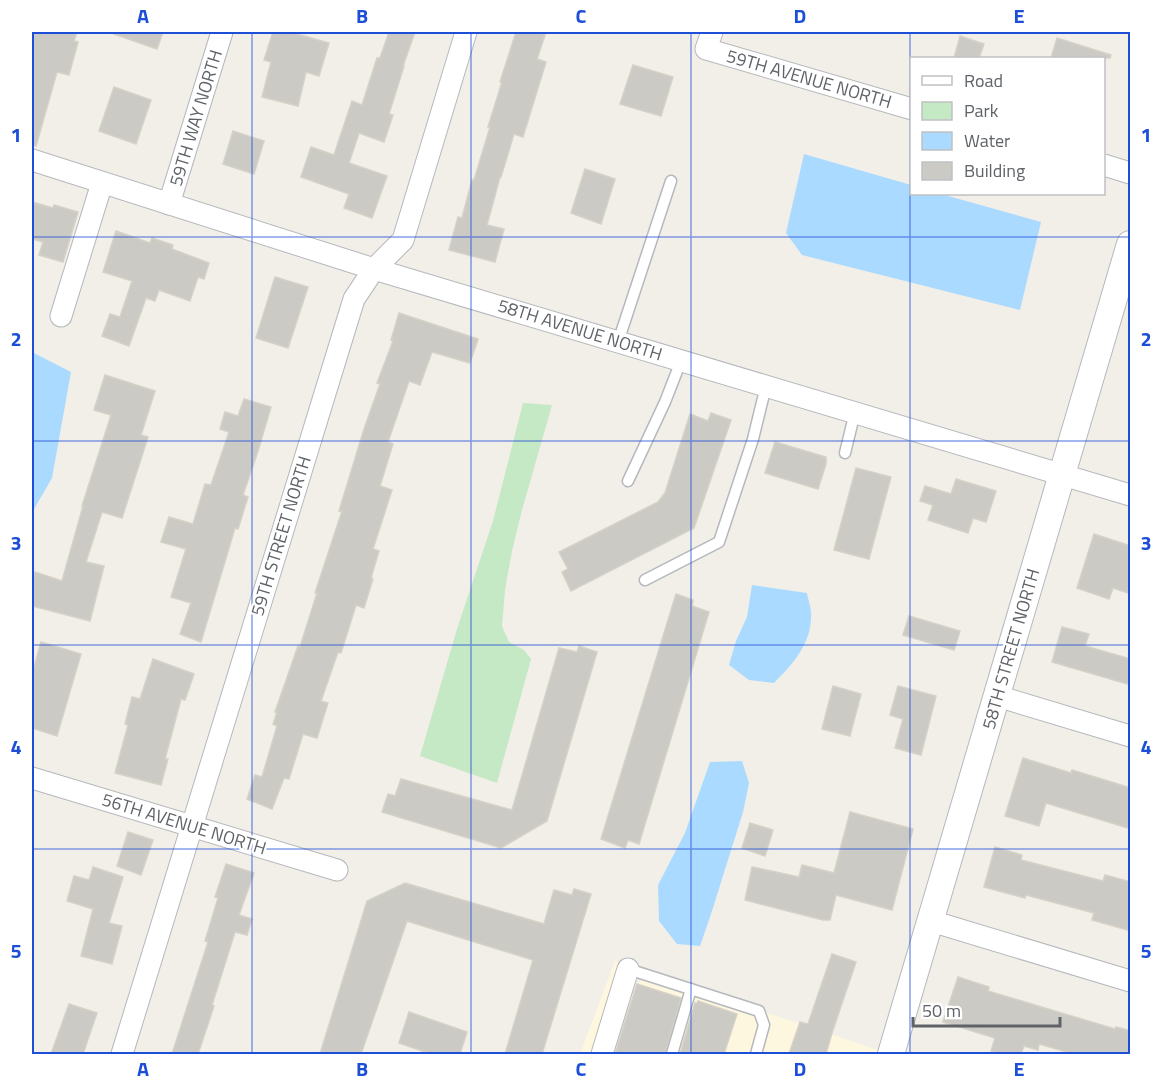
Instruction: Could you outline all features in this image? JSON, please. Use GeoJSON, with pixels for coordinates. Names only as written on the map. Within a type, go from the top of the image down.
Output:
{"type":"FeatureCollection","features":[{"type":"Feature","properties":{"kind":"street","name":"59TH WAY NORTH"},"geometry":{"type":"LineString","coordinates":[[169,204],[222,32]]}},
{"type":"Feature","properties":{"kind":"street","name":"59TH STREET NORTH"},"geometry":{"type":"LineString","coordinates":[[122,1054],[354,299],[374,269],[403,240],[466,32]]}},
{"type":"Feature","properties":{"kind":"street","name":"59TH AVENUE NORTH"},"geometry":{"type":"LineString","coordinates":[[709,40],[910,108]]}},
{"type":"Feature","properties":{"kind":"street","name":"58TH AVENUE NORTH"},"geometry":{"type":"LineString","coordinates":[[32,160],[374,269],[1131,495]]}},
{"type":"Feature","properties":{"kind":"street"},"geometry":{"type":"LineString","coordinates":[[1105,165],[1131,173]]}},
{"type":"Feature","properties":{"kind":"street"},"geometry":{"type":"LineString","coordinates":[[61,316],[102,183]]}},
{"type":"Feature","properties":{"kind":"street","name":"58TH STREET NORTH"},"geometry":{"type":"LineString","coordinates":[[891,1054],[1131,244]]}},
{"type":"Feature","properties":{"kind":"street"},"geometry":{"type":"LineString","coordinates":[[997,696],[1131,736]]}},
{"type":"Feature","properties":{"kind":"street","name":"56TH AVENUE NORTH"},"geometry":{"type":"LineString","coordinates":[[32,778],[337,870]]}},
{"type":"Feature","properties":{"kind":"street"},"geometry":{"type":"LineString","coordinates":[[931,921],[1131,981]]}},
{"type":"Feature","properties":{"kind":"street"},"geometry":{"type":"LineString","coordinates":[[602,1054],[628,969]]}},
{"type":"Feature","properties":{"kind":"lane"},"geometry":{"type":"LineString","coordinates":[[618,342],[671,181]]}},
{"type":"Feature","properties":{"kind":"lane"},"geometry":{"type":"LineString","coordinates":[[628,481],[666,402],[681,360]]}},
{"type":"Feature","properties":{"kind":"lane"},"geometry":{"type":"LineString","coordinates":[[645,580],[719,542],[753,440],[766,386]]}},
{"type":"Feature","properties":{"kind":"lane"},"geometry":{"type":"LineString","coordinates":[[845,453],[855,412]]}},
{"type":"Feature","properties":{"kind":"lane"},"geometry":{"type":"LineString","coordinates":[[628,969],[759,1011],[764,1025],[756,1054]]}},
{"type":"Feature","properties":{"kind":"lane"},"geometry":{"type":"LineString","coordinates":[[672,1054],[692,989]]}},
{"type":"Feature","properties":{"kind":"shaded area"},"geometry":{"type":"Polygon","coordinates":[[[615,961],[624,964],[596,1054],[580,1054],[615,961]]]}},
{"type":"Feature","properties":{"kind":"shaded area"},"geometry":{"type":"Polygon","coordinates":[[[643,971],[881,1051],[880,1054],[617,1054],[643,971]]]}},
{"type":"Feature","properties":{"kind":"green space"},"geometry":{"type":"Polygon","coordinates":[[[523,403],[552,405],[522,510],[505,590],[502,626],[509,642],[524,650],[531,659],[497,783],[420,756],[457,629],[493,521],[523,403]]]}},
{"type":"Feature","properties":{"kind":"water"},"geometry":{"type":"Polygon","coordinates":[[[804,154],[910,185],[910,195],[945,195],[1041,222],[1020,310],[802,255],[786,233],[804,154]]]}},
{"type":"Feature","properties":{"kind":"water"},"geometry":{"type":"Polygon","coordinates":[[[32,352],[71,372],[52,478],[34,509],[32,508],[32,352]]]}},
{"type":"Feature","properties":{"kind":"water"},"geometry":{"type":"Polygon","coordinates":[[[752,585],[807,593],[810,605],[810,627],[804,645],[794,661],[774,683],[749,680],[729,665],[736,641],[747,617],[752,585]]]}},
{"type":"Feature","properties":{"kind":"water"},"geometry":{"type":"Polygon","coordinates":[[[742,761],[749,783],[743,812],[700,946],[677,944],[659,921],[658,885],[685,833],[710,762],[742,761]]]}},
{"type":"Feature","properties":{"kind":"building"},"geometry":{"type":"Polygon","coordinates":[[[32,32],[77,32],[74,41],[78,42],[69,75],[57,72],[36,146],[32,145],[32,32]]]}},
{"type":"Feature","properties":{"kind":"building"},"geometry":{"type":"Polygon","coordinates":[[[115,32],[163,32],[157,49],[114,34],[115,32]]]}},
{"type":"Feature","properties":{"kind":"building"},"geometry":{"type":"Polygon","coordinates":[[[273,32],[290,32],[329,43],[319,76],[306,72],[298,106],[262,97],[271,62],[264,60],[273,32]]]}},
{"type":"Feature","properties":{"kind":"building"},"geometry":{"type":"Polygon","coordinates":[[[389,32],[415,32],[389,114],[393,115],[384,142],[359,133],[349,163],[387,176],[372,218],[344,208],[349,194],[301,177],[311,147],[334,155],[352,101],[362,105],[377,58],[380,58],[389,32]]]}},
{"type":"Feature","properties":{"kind":"building"},"geometry":{"type":"Polygon","coordinates":[[[516,32],[546,32],[537,59],[546,62],[523,137],[514,134],[487,225],[504,229],[495,262],[449,250],[458,217],[462,218],[472,180],[474,180],[516,32]]]}},
{"type":"Feature","properties":{"kind":"building"},"geometry":{"type":"Polygon","coordinates":[[[960,36],[984,44],[979,57],[954,57],[960,36]]]}},
{"type":"Feature","properties":{"kind":"building"},"geometry":{"type":"Polygon","coordinates":[[[1057,38],[1111,55],[1110,58],[1051,57],[1057,38]]]}},
{"type":"Feature","properties":{"kind":"building"},"geometry":{"type":"Polygon","coordinates":[[[633,65],[673,77],[661,116],[620,104],[633,65]]]}},
{"type":"Feature","properties":{"kind":"building"},"geometry":{"type":"Polygon","coordinates":[[[114,87],[151,100],[136,144],[99,131],[114,87]]]}},
{"type":"Feature","properties":{"kind":"building"},"geometry":{"type":"Polygon","coordinates":[[[233,131],[264,141],[254,174],[223,164],[233,131]]]}},
{"type":"Feature","properties":{"kind":"building"},"geometry":{"type":"Polygon","coordinates":[[[585,169],[615,179],[601,224],[571,213],[585,169]]]}},
{"type":"Feature","properties":{"kind":"building"},"geometry":{"type":"Polygon","coordinates":[[[32,202],[78,212],[63,262],[39,255],[43,242],[32,239],[32,202]]]}},
{"type":"Feature","properties":{"kind":"building"},"geometry":{"type":"Polygon","coordinates":[[[116,231],[150,243],[152,238],[173,245],[172,249],[209,263],[204,279],[198,277],[190,301],[159,290],[155,301],[146,298],[129,346],[102,336],[110,314],[120,317],[132,281],[103,272],[116,231]]]}},
{"type":"Feature","properties":{"kind":"building"},"geometry":{"type":"Polygon","coordinates":[[[275,277],[308,287],[288,348],[256,338],[275,277]]]}},
{"type":"Feature","properties":{"kind":"building"},"geometry":{"type":"Polygon","coordinates":[[[399,313],[478,339],[470,363],[432,352],[420,385],[409,381],[388,442],[393,444],[380,486],[392,490],[373,549],[379,551],[364,608],[356,605],[341,653],[338,652],[321,701],[328,703],[317,738],[303,734],[289,779],[284,778],[272,809],[247,799],[255,775],[262,777],[277,726],[273,724],[277,712],[275,712],[298,646],[300,647],[317,593],[315,593],[342,511],[339,511],[380,384],[377,383],[393,341],[391,340],[399,313]]]}},
{"type":"Feature","properties":{"kind":"building"},"geometry":{"type":"Polygon","coordinates":[[[105,375],[155,391],[141,435],[148,437],[122,518],[102,512],[86,562],[104,566],[90,621],[32,606],[32,584],[35,572],[62,581],[82,506],[111,415],[94,410],[105,375]]]}},
{"type":"Feature","properties":{"kind":"building"},"geometry":{"type":"Polygon","coordinates":[[[244,399],[271,407],[243,495],[248,497],[238,529],[235,528],[201,642],[180,634],[191,603],[171,597],[186,549],[161,542],[169,517],[193,524],[205,484],[211,485],[229,432],[220,429],[225,412],[238,416],[244,399]]]}},
{"type":"Feature","properties":{"kind":"building"},"geometry":{"type":"Polygon","coordinates":[[[711,413],[731,420],[694,528],[571,591],[562,572],[568,569],[559,552],[658,502],[665,493],[690,414],[708,421],[711,413]]]}},
{"type":"Feature","properties":{"kind":"building"},"geometry":{"type":"Polygon","coordinates":[[[775,442],[826,457],[818,489],[765,473],[775,442]]]}},
{"type":"Feature","properties":{"kind":"building"},"geometry":{"type":"Polygon","coordinates":[[[856,468],[891,477],[869,559],[834,550],[856,468]]]}},
{"type":"Feature","properties":{"kind":"building"},"geometry":{"type":"Polygon","coordinates":[[[956,479],[996,491],[986,522],[973,518],[968,533],[928,520],[933,505],[920,501],[925,486],[951,494],[956,479]]]}},
{"type":"Feature","properties":{"kind":"building"},"geometry":{"type":"Polygon","coordinates":[[[1094,534],[1131,546],[1131,594],[1113,588],[1109,599],[1077,588],[1094,534]]]}},
{"type":"Feature","properties":{"kind":"building"},"geometry":{"type":"Polygon","coordinates":[[[676,594],[693,600],[692,606],[709,612],[639,844],[628,840],[625,848],[601,839],[676,594]]]}},
{"type":"Feature","properties":{"kind":"building"},"geometry":{"type":"Polygon","coordinates":[[[909,616],[960,631],[954,650],[903,635],[909,616]]]}},
{"type":"Feature","properties":{"kind":"building"},"geometry":{"type":"Polygon","coordinates":[[[1062,627],[1089,634],[1085,646],[1131,659],[1131,685],[1052,662],[1062,627]]]}},
{"type":"Feature","properties":{"kind":"building"},"geometry":{"type":"Polygon","coordinates":[[[41,642],[81,654],[57,736],[32,728],[32,674],[41,642]]]}},
{"type":"Feature","properties":{"kind":"building"},"geometry":{"type":"Polygon","coordinates":[[[579,646],[597,652],[547,821],[501,848],[382,812],[388,794],[395,796],[401,779],[512,810],[559,648],[577,652],[579,646]]]}},
{"type":"Feature","properties":{"kind":"building"},"geometry":{"type":"Polygon","coordinates":[[[153,659],[194,674],[185,700],[181,699],[165,759],[168,759],[161,785],[115,773],[128,725],[125,724],[132,697],[140,699],[153,659]]]}},
{"type":"Feature","properties":{"kind":"building"},"geometry":{"type":"Polygon","coordinates":[[[833,686],[861,694],[850,736],[822,729],[833,686]]]}},
{"type":"Feature","properties":{"kind":"building"},"geometry":{"type":"Polygon","coordinates":[[[898,686],[936,696],[921,755],[895,748],[903,719],[890,715],[898,686]]]}},
{"type":"Feature","properties":{"kind":"building"},"geometry":{"type":"Polygon","coordinates":[[[1023,758],[1131,788],[1131,829],[1046,803],[1039,826],[1005,816],[1023,758]]]}},
{"type":"Feature","properties":{"kind":"building"},"geometry":{"type":"Polygon","coordinates":[[[850,812],[913,829],[892,910],[836,895],[830,920],[823,920],[745,900],[752,867],[799,877],[802,865],[834,873],[850,812]]]}},
{"type":"Feature","properties":{"kind":"building"},"geometry":{"type":"Polygon","coordinates":[[[750,823],[773,830],[765,856],[742,848],[750,823]]]}},
{"type":"Feature","properties":{"kind":"building"},"geometry":{"type":"Polygon","coordinates":[[[128,832],[153,840],[141,875],[117,866],[128,832]]]}},
{"type":"Feature","properties":{"kind":"building"},"geometry":{"type":"Polygon","coordinates":[[[995,847],[1022,855],[1021,860],[1103,881],[1105,875],[1131,882],[1131,931],[1092,920],[1094,913],[1026,895],[1025,898],[984,887],[995,847]]]}},
{"type":"Feature","properties":{"kind":"building"},"geometry":{"type":"Polygon","coordinates":[[[226,864],[254,873],[239,915],[252,919],[247,935],[235,932],[198,1054],[172,1054],[208,942],[205,941],[218,898],[215,897],[226,864]]]}},
{"type":"Feature","properties":{"kind":"building"},"geometry":{"type":"Polygon","coordinates":[[[93,867],[123,877],[109,923],[122,926],[112,964],[81,956],[93,909],[67,901],[74,876],[89,880],[93,867]]]}},
{"type":"Feature","properties":{"kind":"building"},"geometry":{"type":"Polygon","coordinates":[[[405,883],[544,924],[554,890],[572,895],[574,889],[591,894],[542,1054],[505,1054],[533,960],[407,921],[361,1054],[320,1054],[367,901],[405,883]]]}},
{"type":"Feature","properties":{"kind":"building"},"geometry":{"type":"Polygon","coordinates":[[[832,954],[856,962],[826,1054],[789,1054],[800,1022],[808,1024],[832,954]]]}},
{"type":"Feature","properties":{"kind":"building"},"geometry":{"type":"Polygon","coordinates":[[[958,977],[989,987],[988,991],[1115,1029],[1116,1027],[1131,1031],[1131,1054],[1074,1054],[1039,1044],[1038,1050],[1024,1046],[1021,1054],[1002,1054],[991,1051],[995,1038],[943,1022],[958,977]]]}},
{"type":"Feature","properties":{"kind":"building"},"geometry":{"type":"Polygon","coordinates":[[[637,984],[681,998],[665,1054],[615,1054],[637,984]]]}},
{"type":"Feature","properties":{"kind":"building"},"geometry":{"type":"Polygon","coordinates":[[[698,1001],[737,1014],[724,1054],[680,1054],[695,1003],[698,1001]]]}},
{"type":"Feature","properties":{"kind":"building"},"geometry":{"type":"Polygon","coordinates":[[[69,1004],[97,1013],[83,1054],[51,1054],[69,1004]]]}},
{"type":"Feature","properties":{"kind":"building"},"geometry":{"type":"Polygon","coordinates":[[[409,1012],[467,1032],[460,1054],[431,1054],[399,1043],[409,1012]]]}}]}
